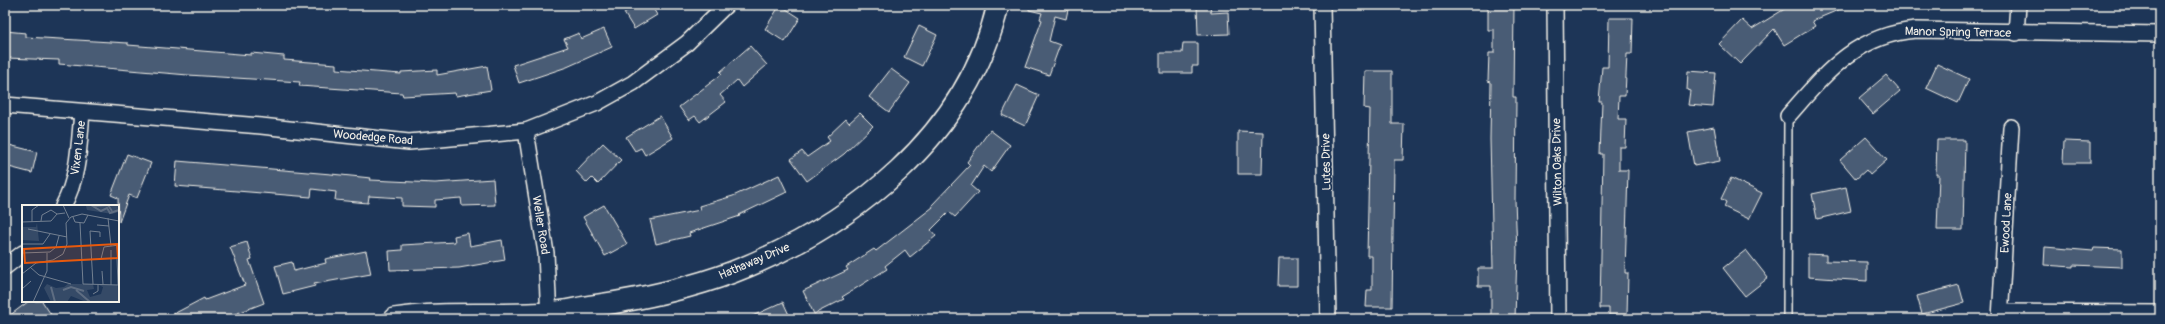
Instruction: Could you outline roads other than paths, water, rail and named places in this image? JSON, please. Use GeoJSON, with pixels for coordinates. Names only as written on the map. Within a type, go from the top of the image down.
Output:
{"type":"FeatureCollection","features":[{"type":"Feature","properties":{"kind":"street","name":"Woodedge Road"},"geometry":{"type":"LineString","coordinates":[[5,105],[261,126],[409,142],[526,131],[597,103],[633,83],[687,43],[726,5]]}},
{"type":"Feature","properties":{"kind":"street","name":"Hathaway Drive"},"geometry":{"type":"LineString","coordinates":[[394,319],[426,314],[549,316],[640,299],[731,273],[770,256],[820,230],[866,198],[904,167],[937,130],[958,100],[982,54],[998,5]]}},
{"type":"Feature","properties":{"kind":"street","name":"Lutes Drive"},"geometry":{"type":"LineString","coordinates":[[1322,5],[1328,319]]}},
{"type":"Feature","properties":{"kind":"street","name":"Wilton Oaks Drive"},"geometry":{"type":"LineString","coordinates":[[1555,5],[1558,319]]}},
{"type":"Feature","properties":{"kind":"street"},"geometry":{"type":"LineString","coordinates":[[2016,33],[2018,5]]}},
{"type":"Feature","properties":{"kind":"street","name":"Manor Spring Terrace"},"geometry":{"type":"LineString","coordinates":[[1788,116],[1850,52],[1877,38],[1898,32],[1916,30],[2016,33],[2160,34]]}},
{"type":"Feature","properties":{"kind":"street","name":"Vixen Lane"},"geometry":{"type":"LineString","coordinates":[[64,205],[70,193],[78,167],[82,112]]}},
{"type":"Feature","properties":{"kind":"street","name":"Ewood Lane"},"geometry":{"type":"LineString","coordinates":[[2001,315],[2011,127]]}},
{"type":"Feature","properties":{"kind":"street","name":"Weller Road"},"geometry":{"type":"LineString","coordinates":[[526,131],[546,253],[549,316]]}},
{"type":"Feature","properties":{"kind":"street"},"geometry":{"type":"LineString","coordinates":[[5,267],[22,254]]}},
{"type":"Feature","properties":{"kind":"street"},"geometry":{"type":"LineString","coordinates":[[2001,315],[2160,313],[2160,319]]}},
{"type":"Feature","properties":{"kind":"lane"},"geometry":{"type":"LineString","coordinates":[[1787,319],[1788,116]]}}]}
